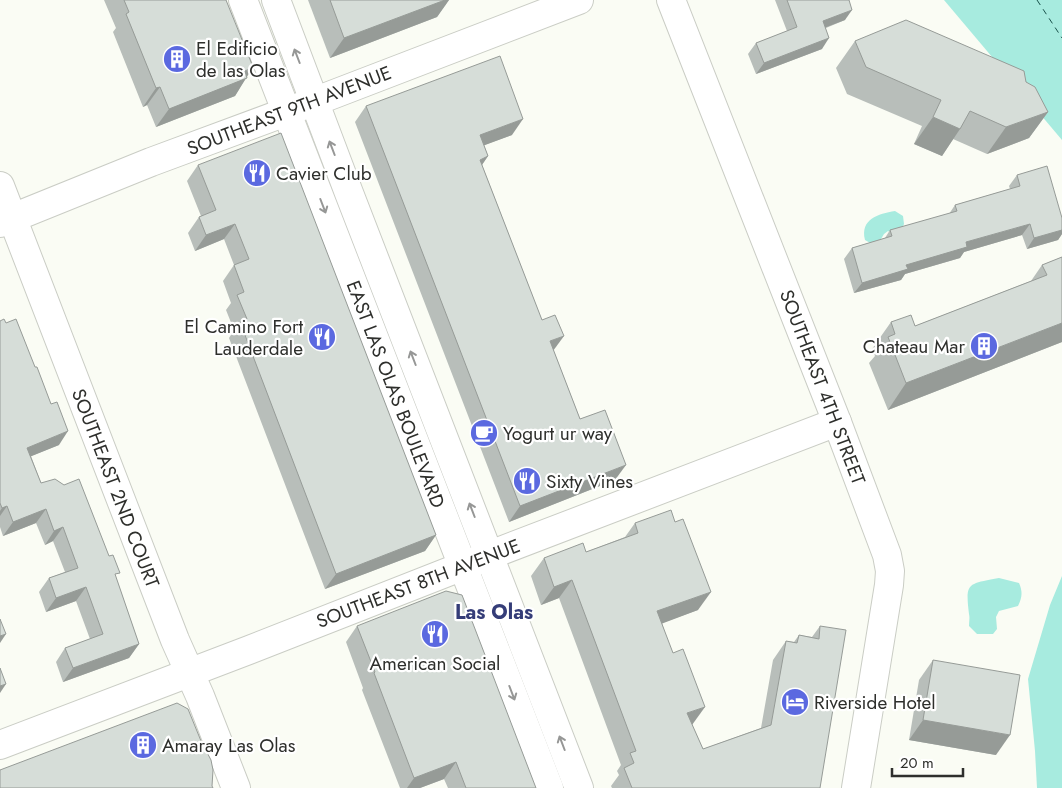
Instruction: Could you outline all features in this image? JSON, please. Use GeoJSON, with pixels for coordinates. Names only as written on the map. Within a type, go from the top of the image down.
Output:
{"type":"FeatureCollection","features":[{"type":"Feature","properties":{"kind":"street","name":"EAST LAS OLAS BOULEVARD"},"geometry":{"type":"LineString","coordinates":[[243,0],[549,788]]}},
{"type":"Feature","properties":{"kind":"street","name":"EAST LAS OLAS BOULEVARD"},"geometry":{"type":"LineString","coordinates":[[276,0],[579,788]]}},
{"type":"Feature","properties":{"kind":"street","name":"SOUTHEAST 9TH AVENUE"},"geometry":{"type":"LineString","coordinates":[[6,220],[151,162],[579,0]]}},
{"type":"Feature","properties":{"kind":"street","name":"SOUTHEAST 4TH STREET"},"geometry":{"type":"LineString","coordinates":[[671,0],[837,422],[887,556],[890,571],[856,788]]}},
{"type":"Feature","properties":{"kind":"street","name":"SOUTHEAST 2ND COURT"},"geometry":{"type":"LineString","coordinates":[[0,186],[6,220],[236,788]]}},
{"type":"Feature","properties":{"kind":"street","name":"SOUTHEAST 8TH AVENUE"},"geometry":{"type":"LineString","coordinates":[[0,745],[837,422]]}},
{"type":"Feature","properties":{"kind":"water"},"geometry":{"type":"Polygon","coordinates":[[[944,0],[1062,0],[1062,140],[944,0]]]}},
{"type":"Feature","properties":{"kind":"water"},"geometry":{"type":"Polygon","coordinates":[[[895,211],[903,216],[904,224],[901,231],[891,233],[888,231],[878,244],[872,244],[865,240],[865,227],[868,222],[877,216],[895,211]]]}},
{"type":"Feature","properties":{"kind":"water"},"geometry":{"type":"Polygon","coordinates":[[[1062,576],[1062,788],[1037,788],[1028,679],[1050,605],[1062,576]]]}},
{"type":"Feature","properties":{"kind":"water"},"geometry":{"type":"Polygon","coordinates":[[[999,578],[1019,583],[1021,598],[1018,606],[999,611],[996,617],[997,629],[993,634],[977,634],[969,626],[969,590],[975,584],[999,578]]]}},
{"type":"Feature","properties":{"kind":"building","name":"El Edificio de las Olas"},"geometry":{"type":"Polygon","coordinates":[[[124,0],[226,0],[253,67],[245,71],[247,78],[169,109],[160,87],[156,88],[126,14],[129,12],[124,0]]]}},
{"type":"Feature","properties":{"kind":"building"},"geometry":{"type":"Polygon","coordinates":[[[330,0],[445,0],[344,38],[330,0]]]}},
{"type":"Feature","properties":{"kind":"building"},"geometry":{"type":"Polygon","coordinates":[[[787,0],[849,0],[852,10],[823,21],[829,38],[764,63],[756,43],[797,27],[787,0]]]}},
{"type":"Feature","properties":{"kind":"building"},"geometry":{"type":"Polygon","coordinates":[[[906,20],[1024,71],[1026,82],[1035,87],[1048,112],[1006,127],[970,111],[960,129],[933,117],[941,100],[866,67],[855,41],[906,20]]]}},
{"type":"Feature","properties":{"kind":"building"},"geometry":{"type":"Polygon","coordinates":[[[500,56],[523,119],[480,135],[488,156],[480,160],[542,320],[555,315],[564,336],[550,341],[580,419],[605,410],[626,465],[520,506],[366,106],[500,56]]]}},
{"type":"Feature","properties":{"kind":"building"},"geometry":{"type":"Polygon","coordinates":[[[281,133],[436,535],[336,574],[240,322],[247,319],[237,295],[244,292],[234,265],[249,259],[235,224],[206,235],[199,217],[216,210],[198,165],[281,133]]]}},
{"type":"Feature","properties":{"kind":"building"},"geometry":{"type":"Polygon","coordinates":[[[1047,166],[1062,218],[1062,230],[1034,238],[1030,224],[966,242],[967,247],[906,265],[908,269],[862,283],[852,248],[892,236],[890,230],[957,211],[955,205],[1020,186],[1017,175],[1047,166]]]}},
{"type":"Feature","properties":{"kind":"building"},"geometry":{"type":"Polygon","coordinates":[[[1062,257],[1062,323],[906,383],[888,337],[895,334],[891,322],[911,315],[915,326],[1047,275],[1042,265],[1062,257]]]}},
{"type":"Feature","properties":{"kind":"building"},"geometry":{"type":"Polygon","coordinates":[[[4,319],[6,323],[16,319],[51,404],[57,402],[68,431],[27,448],[41,483],[55,479],[64,485],[79,479],[109,556],[113,555],[120,573],[115,574],[139,644],[73,668],[65,648],[103,634],[86,587],[56,598],[49,578],[78,568],[63,527],[54,531],[46,509],[13,522],[7,506],[2,508],[0,503],[0,321],[4,319]]]}},
{"type":"Feature","properties":{"kind":"building"},"geometry":{"type":"Polygon","coordinates":[[[671,510],[675,522],[683,519],[711,592],[657,611],[673,653],[683,649],[705,707],[687,713],[703,749],[771,725],[786,641],[797,643],[799,635],[819,639],[820,626],[846,630],[820,788],[632,788],[624,768],[634,763],[630,753],[636,751],[572,580],[554,587],[544,558],[583,543],[586,552],[638,533],[635,523],[671,510]]]}},
{"type":"Feature","properties":{"kind":"building"},"geometry":{"type":"Polygon","coordinates":[[[446,591],[462,595],[536,788],[466,788],[456,762],[414,778],[357,626],[446,591]]]}},
{"type":"Feature","properties":{"kind":"building"},"geometry":{"type":"Polygon","coordinates":[[[0,619],[6,634],[0,636],[0,619]]]}},
{"type":"Feature","properties":{"kind":"building"},"geometry":{"type":"Polygon","coordinates":[[[933,660],[1020,675],[1010,735],[923,720],[933,660]]]}},
{"type":"Feature","properties":{"kind":"building"},"geometry":{"type":"Polygon","coordinates":[[[0,668],[6,684],[0,686],[0,668]]]}},
{"type":"Feature","properties":{"kind":"building","name":"Amaray Las Olas"},"geometry":{"type":"Polygon","coordinates":[[[177,703],[188,709],[211,760],[213,788],[0,788],[0,770],[177,703]]]}},
{"type":"Feature","properties":{"kind":"ferry route"},"geometry":{"type":"LineString","coordinates":[[1037,0],[1062,38]]}},
{"type":"Feature","properties":{"kind":"place","name":"El Edificio de las Olas"},"geometry":{"type":"Point","coordinates":[177,59]}},
{"type":"Feature","properties":{"kind":"place","name":"Cavier Club"},"geometry":{"type":"Point","coordinates":[257,173]}},
{"type":"Feature","properties":{"kind":"place","name":"El Camino Fort Lauderdale"},"geometry":{"type":"Point","coordinates":[322,337]}},
{"type":"Feature","properties":{"kind":"place","name":"Chateau Mar"},"geometry":{"type":"Point","coordinates":[984,346]}},
{"type":"Feature","properties":{"kind":"place","name":"Yogurt ur way"},"geometry":{"type":"Point","coordinates":[484,433]}},
{"type":"Feature","properties":{"kind":"place","name":"Sixty Vines"},"geometry":{"type":"Point","coordinates":[527,481]}},
{"type":"Feature","properties":{"kind":"place","name":"American Social"},"geometry":{"type":"Point","coordinates":[435,634]}},
{"type":"Feature","properties":{"kind":"place","name":"Riverside Hotel"},"geometry":{"type":"Point","coordinates":[795,702]}},
{"type":"Feature","properties":{"kind":"place","name":"Amaray Las Olas"},"geometry":{"type":"Point","coordinates":[143,745]}},
{"type":"Feature","properties":{"kind":"district","name":"Las Olas"},"geometry":{"type":"Point","coordinates":[494,612]}}]}
